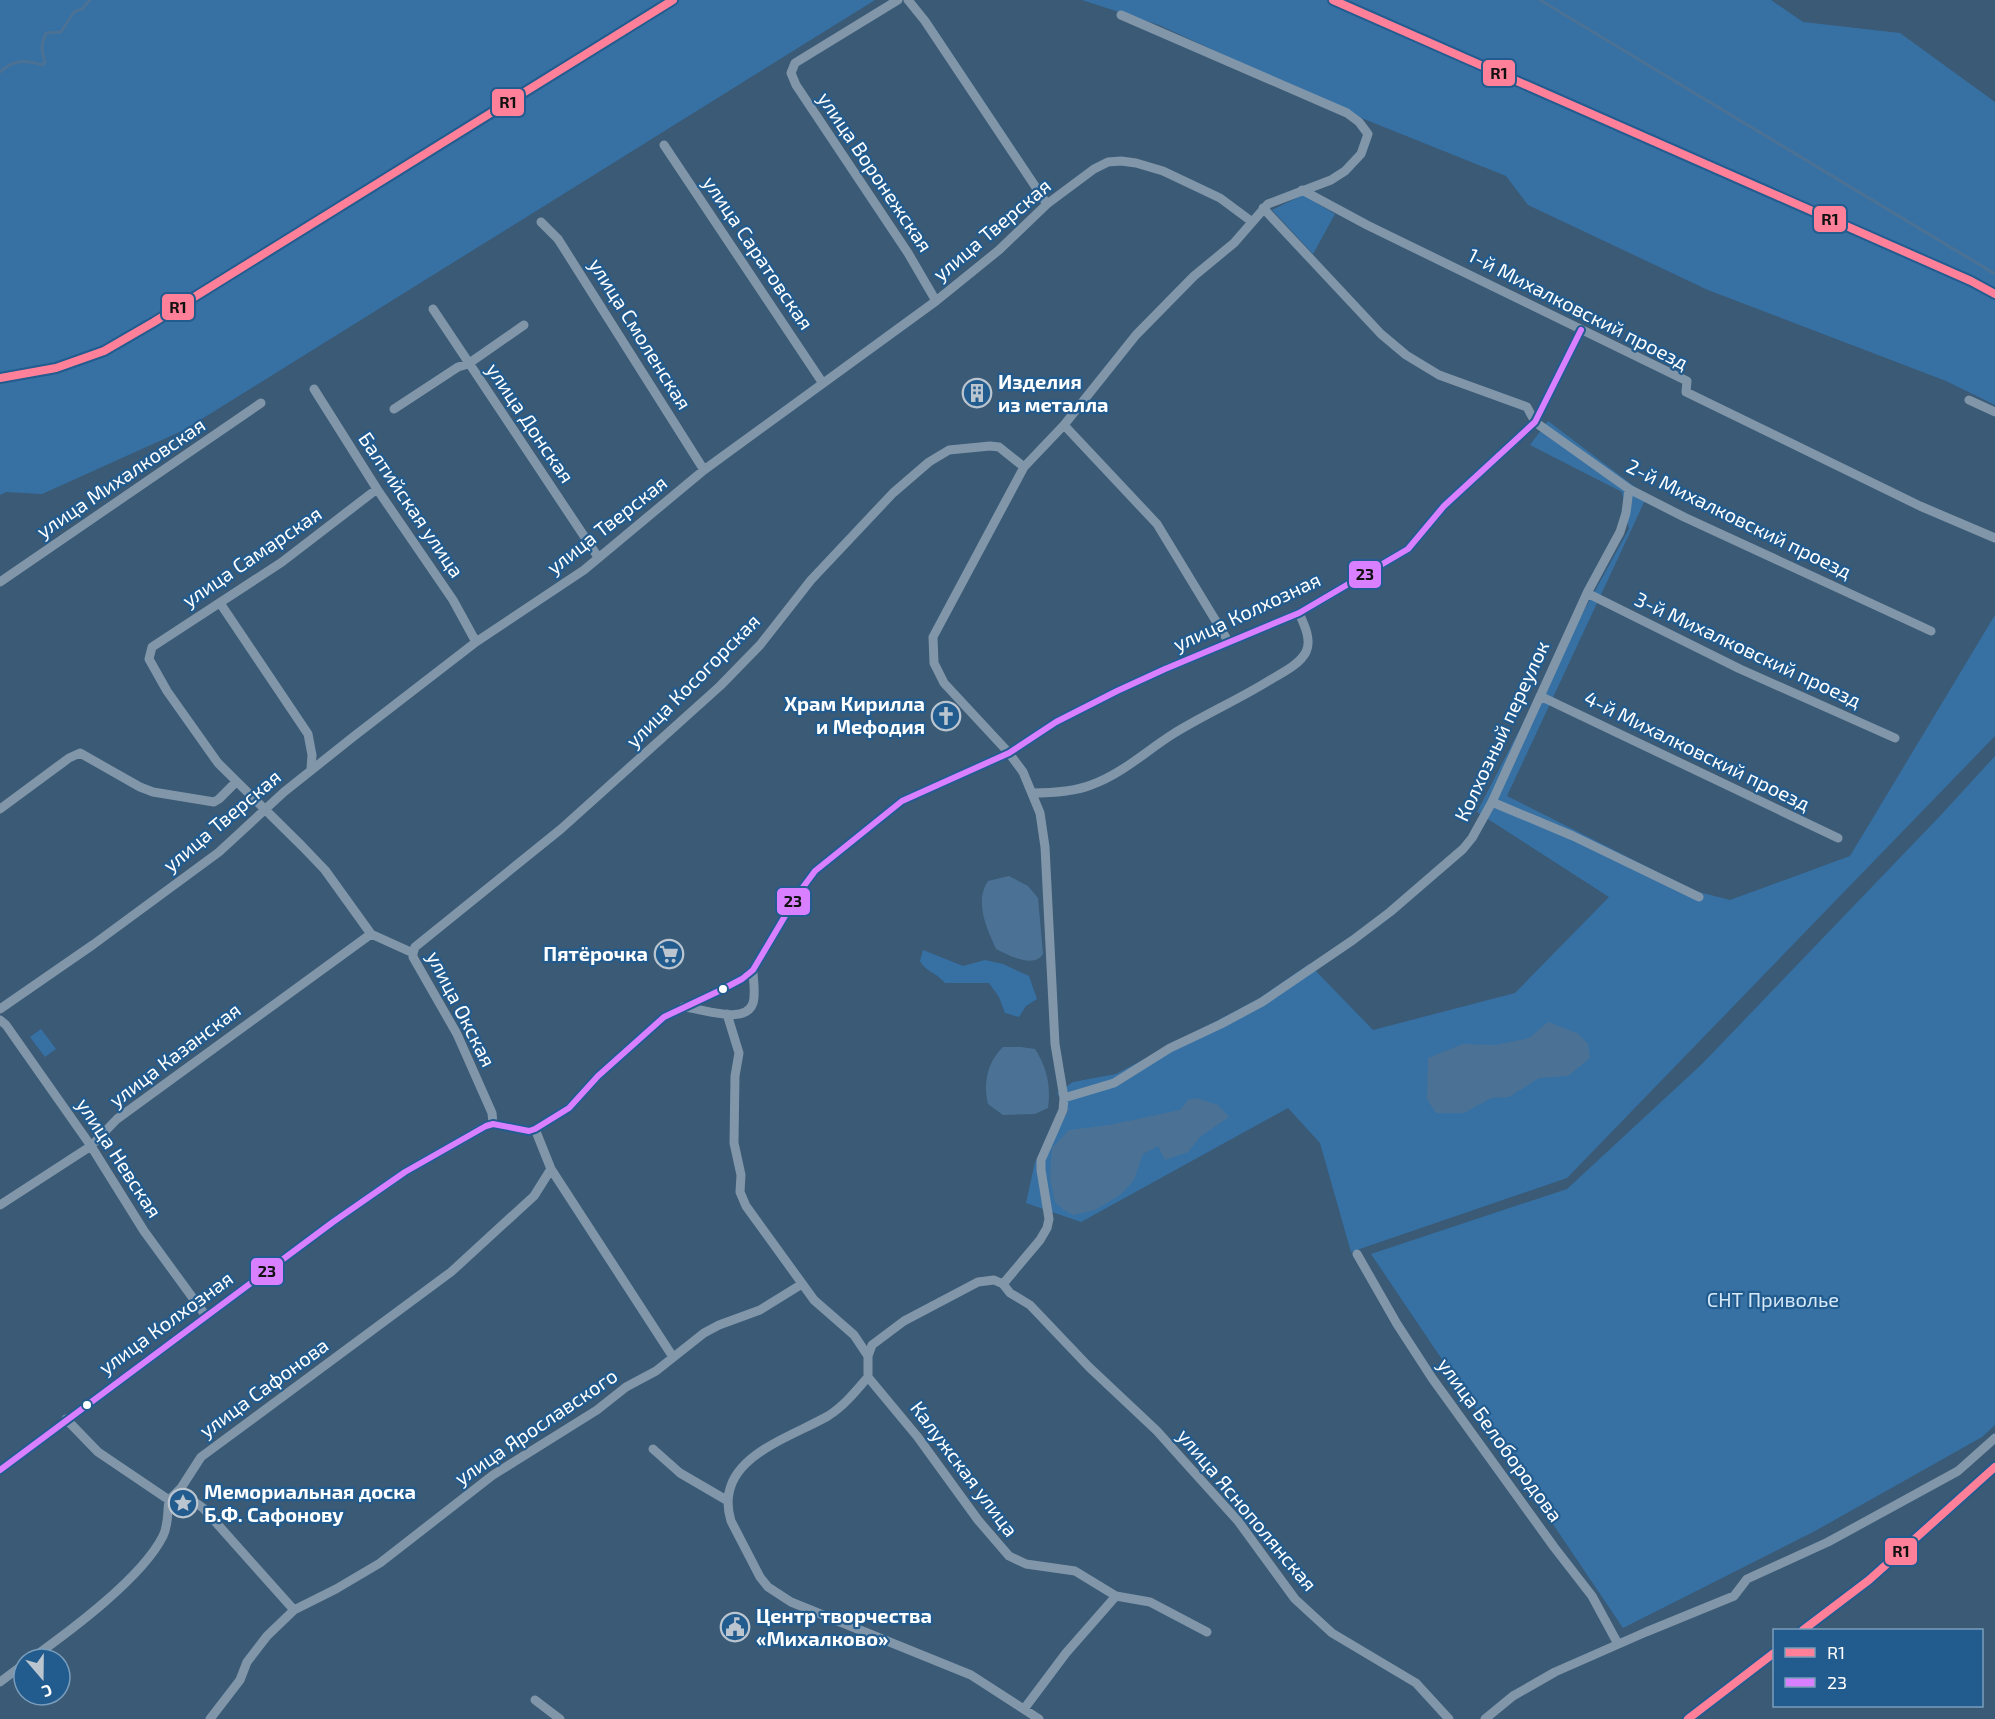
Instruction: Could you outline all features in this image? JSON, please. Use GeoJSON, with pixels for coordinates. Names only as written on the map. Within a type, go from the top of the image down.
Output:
{"type":"FeatureCollection","features":[{"type":"Feature","properties":{"kind":"street","name":"улица Воронежская"},"geometry":{"type":"LineString","coordinates":[[898,0],[795,63],[791,73],[796,85],[908,253],[936,301]]}},
{"type":"Feature","properties":{"kind":"street"},"geometry":{"type":"LineString","coordinates":[[908,0],[925,21],[1047,204]]}},
{"type":"Feature","properties":{"kind":"street"},"geometry":{"type":"LineString","coordinates":[[867,1356],[875,1342],[904,1321],[943,1299],[978,1281],[994,1280],[1003,1284],[1040,1240],[1047,1228],[1048,1219],[1041,1160],[1063,1110],[1064,1098],[1055,1044],[1045,847],[1040,813],[1023,772],[1009,753],[944,683],[934,663],[932,648],[934,633],[1024,467],[1064,425],[1136,335],[1194,276],[1234,243],[1263,208],[1273,201],[1336,177],[1355,162],[1363,150],[1368,134],[1359,122],[1347,113],[1121,15]]}},
{"type":"Feature","properties":{"kind":"street","name":"улица Саратовская"},"geometry":{"type":"LineString","coordinates":[[664,145],[822,382]]}},
{"type":"Feature","properties":{"kind":"street","name":"улица Тверская"},"geometry":{"type":"LineString","coordinates":[[0,1009],[94,944],[219,852],[311,769],[476,642],[584,570],[704,470],[936,301],[999,250],[1047,204],[1102,165],[1126,161],[1145,165],[1180,178],[1231,205],[1251,221]]}},
{"type":"Feature","properties":{"kind":"street","name":"1-й Михалковский проезд"},"geometry":{"type":"LineString","coordinates":[[1302,190],[1367,225],[1688,381],[1686,392],[1920,506],[1995,538]]}},
{"type":"Feature","properties":{"kind":"street","name":"2-й Михалковский проезд"},"geometry":{"type":"LineString","coordinates":[[1263,208],[1381,334],[1406,356],[1439,375],[1527,407],[1535,422],[1629,489],[1684,517],[1931,631]]}},
{"type":"Feature","properties":{"kind":"street","name":"улица Смоленская"},"geometry":{"type":"LineString","coordinates":[[541,222],[558,239],[704,470]]}},
{"type":"Feature","properties":{"kind":"street","name":"улица Донская"},"geometry":{"type":"LineString","coordinates":[[433,309],[598,557]]}},
{"type":"Feature","properties":{"kind":"street"},"geometry":{"type":"LineString","coordinates":[[394,409],[458,367],[468,364],[524,325]]}},
{"type":"Feature","properties":{"kind":"street","name":"улица Колхозная"},"geometry":{"type":"LineString","coordinates":[[753,970],[798,894],[815,871],[902,801],[1009,753],[1063,718],[1155,673],[1299,613],[1408,549],[1444,506],[1535,422],[1581,330]]}},
{"type":"Feature","properties":{"kind":"street","name":"Балтийская улица"},"geometry":{"type":"LineString","coordinates":[[315,389],[377,489],[453,600],[476,642]]}},
{"type":"Feature","properties":{"kind":"street"},"geometry":{"type":"LineString","coordinates":[[1970,400],[1995,412]]}},
{"type":"Feature","properties":{"kind":"street","name":"улица Михалковская"},"geometry":{"type":"LineString","coordinates":[[0,582],[261,403]]}},
{"type":"Feature","properties":{"kind":"street"},"geometry":{"type":"LineString","coordinates":[[1064,425],[1157,524],[1228,641]]}},
{"type":"Feature","properties":{"kind":"street","name":"улица Косогорская"},"geometry":{"type":"LineString","coordinates":[[413,953],[414,949],[424,940],[561,829],[720,686],[760,645],[818,572],[893,493],[929,462],[949,450],[990,446],[999,447],[1024,467]]}},
{"type":"Feature","properties":{"kind":"street","name":"улица Самарская"},"geometry":{"type":"LineString","coordinates":[[149,654],[152,647],[303,548],[377,489]]}},
{"type":"Feature","properties":{"kind":"street","name":"Колхозный переулок"},"geometry":{"type":"LineString","coordinates":[[1064,1098],[1114,1083],[1170,1048],[1249,1009],[1310,970],[1390,912],[1463,849],[1472,838],[1492,801],[1587,593],[1620,532],[1626,513],[1629,489]]}},
{"type":"Feature","properties":{"kind":"street","name":"3-й Михалковский проезд"},"geometry":{"type":"LineString","coordinates":[[1587,593],[1740,669],[1895,738]]}},
{"type":"Feature","properties":{"kind":"street"},"geometry":{"type":"LineString","coordinates":[[220,603],[308,734],[312,755],[311,769]]}},
{"type":"Feature","properties":{"kind":"street"},"geometry":{"type":"LineString","coordinates":[[1032,793],[1074,790],[1097,783],[1179,731],[1250,693],[1285,671],[1301,658],[1307,648],[1305,625],[1299,613]]}},
{"type":"Feature","properties":{"kind":"street","name":"улица Окская"},"geometry":{"type":"LineString","coordinates":[[149,654],[149,661],[167,691],[218,763],[325,870],[371,934],[413,953],[412,956],[457,1034],[492,1113],[493,1124]]}},
{"type":"Feature","properties":{"kind":"street","name":"4-й Михалковский проезд"},"geometry":{"type":"LineString","coordinates":[[1540,696],[1838,838]]}},
{"type":"Feature","properties":{"kind":"street"},"geometry":{"type":"LineString","coordinates":[[0,809],[69,758],[81,753],[153,792],[214,802],[236,782]]}},
{"type":"Feature","properties":{"kind":"street"},"geometry":{"type":"LineString","coordinates":[[1492,801],[1573,836],[1699,897]]}},
{"type":"Feature","properties":{"kind":"street","name":"улица Казанская"},"geometry":{"type":"LineString","coordinates":[[0,1205],[91,1146],[117,1119],[371,934]]}},
{"type":"Feature","properties":{"kind":"street"},"geometry":{"type":"LineString","coordinates":[[493,1124],[529,1131],[535,1129],[569,1108],[598,1076],[656,1022],[681,1007],[719,992],[753,970]]}},
{"type":"Feature","properties":{"kind":"street"},"geometry":{"type":"LineString","coordinates":[[681,1007],[727,1017],[744,1013],[755,1007],[753,970]]}},
{"type":"Feature","properties":{"kind":"street"},"geometry":{"type":"LineString","coordinates":[[727,1017],[739,1053],[735,1076],[733,1125],[734,1148],[741,1175],[741,1196],[814,1300],[854,1335],[867,1356],[868,1377],[829,1415],[767,1448],[741,1467],[732,1480],[728,1501],[731,1521],[763,1582],[776,1592],[804,1608],[971,1675],[1039,1719]]}},
{"type":"Feature","properties":{"kind":"street","name":"улица Невская"},"geometry":{"type":"LineString","coordinates":[[0,1020],[41,1073],[91,1146],[144,1231],[206,1316]]}},
{"type":"Feature","properties":{"kind":"street","name":"улица Колхозная"},"geometry":{"type":"LineString","coordinates":[[0,1470],[333,1222],[405,1172],[460,1139],[493,1124]]}},
{"type":"Feature","properties":{"kind":"street"},"geometry":{"type":"LineString","coordinates":[[535,1129],[551,1169],[673,1357]]}},
{"type":"Feature","properties":{"kind":"street","name":"улица Сафонова"},"geometry":{"type":"LineString","coordinates":[[169,1500],[181,1488],[201,1457],[451,1272],[534,1196],[551,1169]]}},
{"type":"Feature","properties":{"kind":"street","name":"улица Белобородова"},"geometry":{"type":"LineString","coordinates":[[1357,1254],[1397,1324],[1432,1378],[1592,1596],[1618,1644]]}},
{"type":"Feature","properties":{"kind":"street","name":"улица Ярославского"},"geometry":{"type":"LineString","coordinates":[[210,1719],[240,1680],[246,1662],[267,1636],[294,1610],[380,1563],[493,1475],[597,1410],[626,1387],[650,1376],[704,1333],[718,1325],[760,1310],[802,1284]]}},
{"type":"Feature","properties":{"kind":"street","name":"улица Яснополянская"},"geometry":{"type":"LineString","coordinates":[[1003,1284],[1010,1293],[1030,1305],[1089,1367],[1157,1431],[1238,1521],[1295,1599],[1332,1633],[1416,1683],[1449,1719]]}},
{"type":"Feature","properties":{"kind":"street","name":"Калужская улица"},"geometry":{"type":"LineString","coordinates":[[868,1377],[917,1436],[978,1520],[1005,1552],[1026,1564],[1075,1571],[1116,1596],[1150,1602],[1207,1632]]}},
{"type":"Feature","properties":{"kind":"street"},"geometry":{"type":"LineString","coordinates":[[66,1419],[98,1452],[169,1500],[186,1498],[203,1508],[294,1610]]}},
{"type":"Feature","properties":{"kind":"street"},"geometry":{"type":"LineString","coordinates":[[1485,1719],[1533,1683],[1618,1644],[1734,1596],[1747,1579],[1828,1542],[1958,1471],[1995,1438]]}},
{"type":"Feature","properties":{"kind":"street"},"geometry":{"type":"LineString","coordinates":[[653,1449],[680,1473],[728,1501]]}},
{"type":"Feature","properties":{"kind":"street"},"geometry":{"type":"LineString","coordinates":[[47,1647],[138,1569],[164,1535],[169,1516],[169,1500]]}},
{"type":"Feature","properties":{"kind":"street"},"geometry":{"type":"LineString","coordinates":[[1024,1709],[1066,1653],[1116,1596]]}},
{"type":"Feature","properties":{"kind":"street"},"geometry":{"type":"LineString","coordinates":[[535,1700],[560,1719]]}},
{"type":"Feature","properties":{"kind":"green space"},"geometry":{"type":"Polygon","coordinates":[[[0,0],[875,0],[184,430],[42,494],[6,492],[0,495],[0,0]]]}},
{"type":"Feature","properties":{"kind":"green space"},"geometry":{"type":"Polygon","coordinates":[[[1082,0],[1771,0],[1803,22],[1900,33],[1995,102],[1995,405],[1946,381],[1708,290],[1528,205],[1506,176],[1359,117],[1159,25],[1082,0]]]}},
{"type":"Feature","properties":{"kind":"green space"},"geometry":{"type":"Polygon","coordinates":[[[1303,195],[1335,214],[1313,254],[1272,210],[1303,195]]]}},
{"type":"Feature","properties":{"kind":"green space"},"geometry":{"type":"Polygon","coordinates":[[[1548,421],[1647,496],[1507,796],[1695,891],[1730,900],[1850,856],[1995,615],[1995,736],[1567,1178],[1351,1252],[1320,1143],[1288,1108],[1081,1222],[1026,1203],[1035,1162],[1053,1140],[1068,1111],[1057,1093],[1073,1082],[1116,1074],[1258,999],[1309,964],[1373,1030],[1515,993],[1609,897],[1477,812],[1537,696],[1629,529],[1622,492],[1530,445],[1548,421]]]}},
{"type":"Feature","properties":{"kind":"green space","name":"СНТ Приволье"},"geometry":{"type":"Polygon","coordinates":[[[1995,756],[1995,1425],[1982,1437],[1815,1531],[1623,1628],[1371,1254],[1567,1189],[1702,1064],[1995,756]]]}},
{"type":"Feature","properties":{"kind":"green space"},"geometry":{"type":"Polygon","coordinates":[[[923,950],[963,966],[985,960],[1003,964],[1029,976],[1037,999],[1026,1006],[1019,1017],[1005,1013],[999,997],[989,983],[945,983],[920,961],[923,950]]]}},
{"type":"Feature","properties":{"kind":"green space"},"geometry":{"type":"Polygon","coordinates":[[[41,1029],[56,1049],[45,1057],[30,1037],[41,1029]]]}},
{"type":"Feature","properties":{"kind":"shaded area"},"geometry":{"type":"Polygon","coordinates":[[[1009,876],[1028,886],[1038,898],[1043,954],[1034,960],[1027,961],[996,949],[983,915],[982,898],[988,881],[1009,876]]]}},
{"type":"Feature","properties":{"kind":"shaded area"},"geometry":{"type":"Polygon","coordinates":[[[1548,1022],[1577,1033],[1588,1044],[1590,1058],[1568,1076],[1539,1078],[1509,1097],[1491,1098],[1464,1113],[1436,1113],[1427,1099],[1428,1058],[1463,1044],[1496,1045],[1529,1038],[1548,1022]]]}},
{"type":"Feature","properties":{"kind":"shaded area"},"geometry":{"type":"Polygon","coordinates":[[[1003,1047],[1035,1049],[1043,1063],[1047,1077],[1048,1108],[1035,1114],[1003,1115],[988,1104],[986,1081],[993,1059],[1003,1047]]]}},
{"type":"Feature","properties":{"kind":"shaded area"},"geometry":{"type":"Polygon","coordinates":[[[1197,1098],[1218,1105],[1229,1117],[1200,1137],[1188,1152],[1165,1160],[1158,1146],[1143,1154],[1134,1180],[1120,1195],[1095,1210],[1073,1215],[1055,1202],[1050,1178],[1052,1148],[1069,1130],[1109,1125],[1180,1110],[1188,1100],[1197,1098]]]}},
{"type":"Feature","properties":{"kind":"waterway"},"geometry":{"type":"LineString","coordinates":[[0,72],[20,62],[43,65],[45,62],[42,44],[46,33],[61,32],[74,12],[82,9],[90,0]]}},
{"type":"Feature","properties":{"kind":"waterway"},"geometry":{"type":"LineString","coordinates":[[1540,0],[1995,274]]}},
{"type":"Feature","properties":{"kind":"transit line","name":"R1"},"geometry":{"type":"LineString","coordinates":[[0,378],[56,368],[104,351],[673,0]]}},
{"type":"Feature","properties":{"kind":"transit line","name":"R1"},"geometry":{"type":"LineString","coordinates":[[1333,0],[1971,281],[1995,294]]}},
{"type":"Feature","properties":{"kind":"transit line","name":"23"},"geometry":{"type":"LineString","coordinates":[[0,1470],[333,1222],[405,1172],[486,1126],[493,1124],[529,1131],[569,1108],[598,1076],[664,1017],[742,979],[753,970],[798,894],[815,871],[902,801],[1009,753],[1056,722],[1117,691],[1299,613],[1408,549],[1444,506],[1535,422],[1581,330]]}},
{"type":"Feature","properties":{"kind":"transit line","name":"R1"},"geometry":{"type":"LineString","coordinates":[[1804,1629],[1869,1580],[1995,1467]]}},
{"type":"Feature","properties":{"kind":"transit line","name":"R1"},"geometry":{"type":"LineString","coordinates":[[1688,1719],[1773,1654]]}},
{"type":"Feature","properties":{"kind":"place","name":"Изделия из металла"},"geometry":{"type":"Point","coordinates":[977,393]}},
{"type":"Feature","properties":{"kind":"place","name":"Храм Кирилла и Мефодия"},"geometry":{"type":"Point","coordinates":[946,716]}},
{"type":"Feature","properties":{"kind":"place","name":"Пятёрочка"},"geometry":{"type":"Point","coordinates":[669,954]}},
{"type":"Feature","properties":{"kind":"place","name":"Мемориальная доска Б.Ф. Сафонову"},"geometry":{"type":"Point","coordinates":[183,1503]}},
{"type":"Feature","properties":{"kind":"place","name":"Центр творчества «Михалково»"},"geometry":{"type":"Point","coordinates":[735,1627]}}]}
